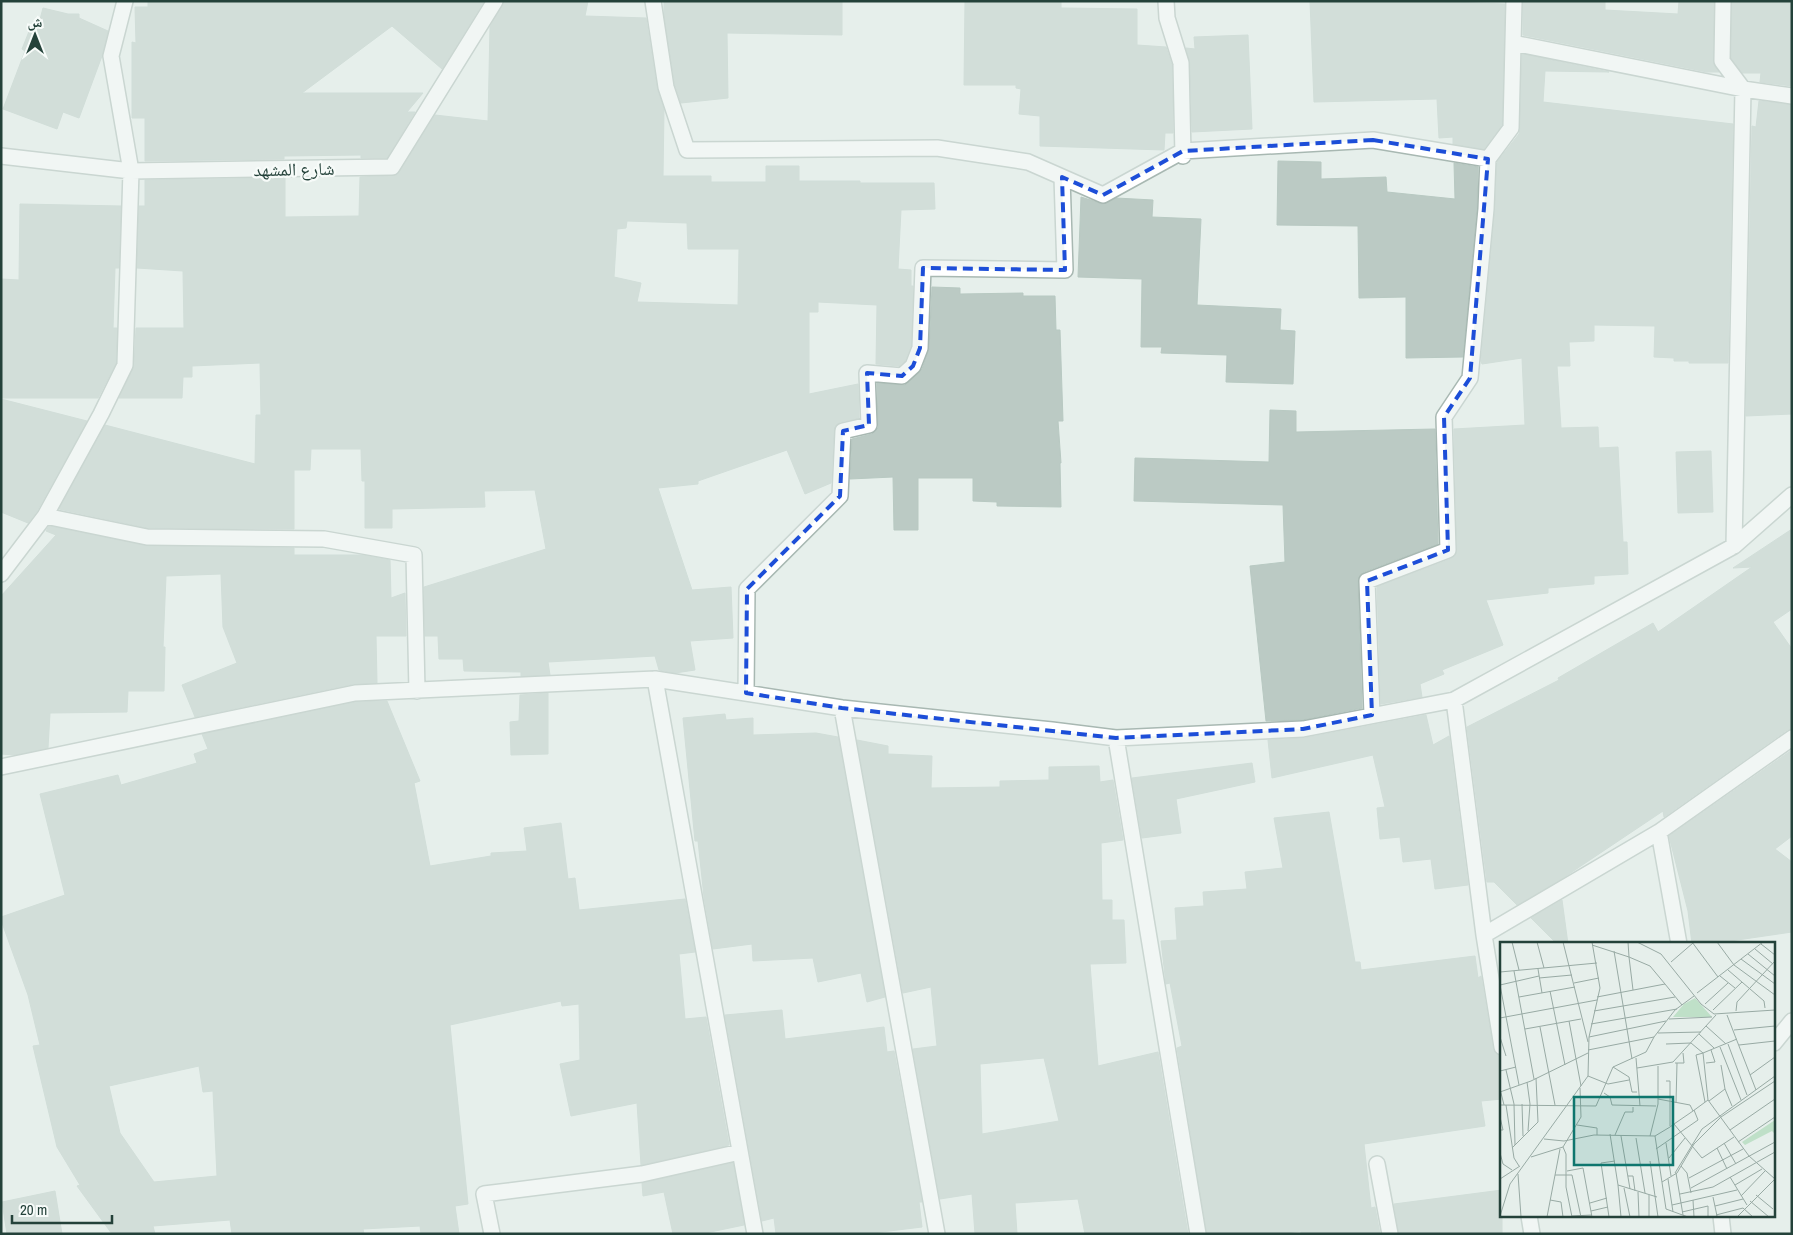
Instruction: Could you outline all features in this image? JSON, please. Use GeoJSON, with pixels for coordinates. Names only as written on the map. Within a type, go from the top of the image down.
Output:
{"type":"FeatureCollection","features":[{"type":"Feature","properties":{"kind":"street"},"geometry":{"type":"LineString","coordinates":[[1,574],[46,516],[125,365],[131,171],[111,56],[125,1]]}},
{"type":"Feature","properties":{"kind":"street","name":"شارع المشهد"},"geometry":{"type":"LineString","coordinates":[[1,156],[131,171],[392,167],[495,1]]}},
{"type":"Feature","properties":{"kind":"street"},"geometry":{"type":"LineString","coordinates":[[654,1],[666,87],[687,150],[937,148],[1028,162],[1103,195],[1183,154],[1373,140],[1488,159]]}},
{"type":"Feature","properties":{"kind":"street"},"geometry":{"type":"LineString","coordinates":[[1166,1],[1168,18],[1181,63],[1183,154]]}},
{"type":"Feature","properties":{"kind":"street"},"geometry":{"type":"LineString","coordinates":[[1372,715],[1367,581],[1448,550],[1444,418],[1470,378],[1486,209],[1488,159],[1511,128],[1514,1]]}},
{"type":"Feature","properties":{"kind":"street"},"geometry":{"type":"LineString","coordinates":[[1723,1],[1722,61],[1743,89],[1734,546]]}},
{"type":"Feature","properties":{"kind":"street"},"geometry":{"type":"LineString","coordinates":[[1513,43],[1743,89],[1792,96]]}},
{"type":"Feature","properties":{"kind":"street"},"geometry":{"type":"LineString","coordinates":[[746,694],[747,589],[840,496],[842,431],[869,425],[867,373],[902,376],[913,366],[920,348],[923,268],[1064,270],[1062,177]]}},
{"type":"Feature","properties":{"kind":"street"},"geometry":{"type":"LineString","coordinates":[[1,767],[355,694],[654,679],[842,708],[1116,738],[1303,729],[1454,700],[1734,546],[1792,495]]}},
{"type":"Feature","properties":{"kind":"street"},"geometry":{"type":"LineString","coordinates":[[46,516],[147,537],[324,539],[414,555],[417,691]]}},
{"type":"Feature","properties":{"kind":"street"},"geometry":{"type":"LineString","coordinates":[[654,679],[755,1234]]}},
{"type":"Feature","properties":{"kind":"street"},"geometry":{"type":"LineString","coordinates":[[1454,700],[1484,935],[1500,1035]]}},
{"type":"Feature","properties":{"kind":"street"},"geometry":{"type":"LineString","coordinates":[[842,708],[937,1234]]}},
{"type":"Feature","properties":{"kind":"street"},"geometry":{"type":"LineString","coordinates":[[1116,738],[1198,1234]]}},
{"type":"Feature","properties":{"kind":"street"},"geometry":{"type":"LineString","coordinates":[[1484,935],[1659,832],[1792,738]]}},
{"type":"Feature","properties":{"kind":"street"},"geometry":{"type":"LineString","coordinates":[[1659,832],[1679,942]]}},
{"type":"Feature","properties":{"kind":"street"},"geometry":{"type":"LineString","coordinates":[[1776,1041],[1792,1021]]}},
{"type":"Feature","properties":{"kind":"street"},"geometry":{"type":"LineString","coordinates":[[492,1234],[484,1194],[642,1174],[740,1152]]}},
{"type":"Feature","properties":{"kind":"street"},"geometry":{"type":"LineString","coordinates":[[1377,1164],[1390,1234]]}},
{"type":"Feature","properties":{"kind":"street"},"geometry":{"type":"LineString","coordinates":[[1529,1218],[1532,1234]]}},
{"type":"Feature","properties":{"kind":"street"},"geometry":{"type":"LineString","coordinates":[[1721,1218],[1723,1234]]}},
{"type":"Feature","properties":{"kind":"highlighted area"},"geometry":{"type":"Polygon","coordinates":[[[1373,140],[1488,159],[1470,378],[1444,417],[1448,550],[1367,581],[1372,715],[1303,729],[1116,738],[842,708],[746,693],[747,589],[840,496],[843,431],[869,425],[867,373],[902,376],[913,366],[920,348],[923,268],[1065,270],[1062,177],[1103,195],[1183,151],[1373,140]]]}},
{"type":"Feature","properties":{"kind":"building"},"geometry":{"type":"Polygon","coordinates":[[[484,1],[442,69],[392,26],[302,93],[423,93],[407,112],[415,112],[387,158],[361,158],[361,155],[284,156],[284,159],[145,161],[145,118],[132,118],[132,42],[136,43],[135,7],[148,7],[148,2],[484,1]]]}},
{"type":"Feature","properties":{"kind":"building"},"geometry":{"type":"Polygon","coordinates":[[[504,1],[588,1],[585,16],[646,18],[657,88],[664,109],[663,176],[711,176],[711,182],[766,182],[766,166],[799,166],[799,181],[934,183],[935,209],[901,210],[898,269],[911,270],[911,286],[913,286],[911,346],[905,361],[899,366],[876,364],[877,305],[818,302],[818,312],[809,312],[809,394],[858,384],[859,418],[840,422],[835,426],[831,483],[805,494],[787,450],[698,481],[698,484],[658,488],[692,590],[731,587],[733,638],[690,641],[695,670],[675,673],[659,670],[655,656],[548,662],[550,675],[521,676],[521,672],[464,671],[463,659],[439,659],[438,636],[425,636],[424,587],[546,549],[535,490],[484,491],[485,507],[392,509],[392,528],[365,528],[365,481],[362,481],[361,449],[311,449],[310,470],[294,470],[294,529],[148,528],[59,509],[105,425],[255,464],[256,415],[261,415],[260,363],[192,366],[192,377],[183,377],[182,398],[119,398],[134,366],[136,328],[184,328],[183,271],[137,268],[139,206],[145,206],[145,180],[285,178],[285,217],[359,216],[360,177],[397,175],[435,115],[488,121],[490,27],[504,1]],[[627,221],[626,228],[617,229],[614,277],[641,283],[637,302],[738,305],[739,249],[688,249],[687,223],[627,221]]]}},
{"type":"Feature","properties":{"kind":"building"},"geometry":{"type":"Polygon","coordinates":[[[664,1],[842,1],[842,35],[727,33],[728,98],[681,103],[675,85],[664,14],[664,1]]]}},
{"type":"Feature","properties":{"kind":"building"},"geometry":{"type":"Polygon","coordinates":[[[965,1],[1061,1],[1061,8],[1137,9],[1137,45],[1166,47],[1172,65],[1173,133],[1165,133],[1164,150],[1040,146],[1040,116],[1019,114],[1021,89],[1016,88],[1016,85],[964,85],[965,1]]]}},
{"type":"Feature","properties":{"kind":"building"},"geometry":{"type":"Polygon","coordinates":[[[1310,1],[1422,1],[1505,4],[1502,125],[1484,149],[1453,144],[1453,137],[1439,138],[1437,99],[1314,102],[1310,1]]]}},
{"type":"Feature","properties":{"kind":"building"},"geometry":{"type":"Polygon","coordinates":[[[1523,1],[1605,1],[1605,10],[1678,14],[1679,1],[1714,1],[1713,61],[1719,72],[1707,72],[1523,35],[1523,1]]]}},
{"type":"Feature","properties":{"kind":"building"},"geometry":{"type":"Polygon","coordinates":[[[1732,1],[1792,1],[1792,86],[1760,82],[1761,73],[1742,73],[1731,58],[1732,1]]]}},
{"type":"Feature","properties":{"kind":"building"},"geometry":{"type":"Polygon","coordinates":[[[43,8],[68,14],[79,14],[79,18],[108,31],[102,56],[79,118],[63,112],[57,129],[3,109],[25,51],[22,49],[32,24],[38,27],[43,8]]]}},
{"type":"Feature","properties":{"kind":"building"},"geometry":{"type":"Polygon","coordinates":[[[1248,35],[1252,129],[1192,132],[1190,63],[1186,48],[1195,49],[1194,37],[1248,35]]]}},
{"type":"Feature","properties":{"kind":"building"},"geometry":{"type":"Polygon","coordinates":[[[1522,54],[1609,72],[1545,71],[1543,102],[1733,124],[1728,363],[1689,363],[1689,361],[1674,361],[1674,358],[1654,357],[1655,326],[1594,325],[1594,341],[1569,342],[1570,366],[1557,366],[1561,428],[1598,427],[1599,448],[1618,447],[1623,542],[1627,542],[1628,574],[1594,576],[1594,584],[1548,588],[1548,593],[1486,600],[1503,645],[1442,670],[1444,674],[1420,684],[1422,697],[1381,704],[1377,587],[1451,559],[1455,556],[1457,550],[1454,429],[1525,425],[1522,358],[1482,364],[1481,361],[1495,210],[1497,162],[1519,134],[1522,54]]]}},
{"type":"Feature","properties":{"kind":"building"},"geometry":{"type":"Polygon","coordinates":[[[1759,101],[1792,105],[1792,414],[1746,416],[1752,126],[1756,127],[1759,101]]]}},
{"type":"Feature","properties":{"kind":"building"},"geometry":{"type":"Polygon","coordinates":[[[1278,161],[1321,162],[1321,179],[1386,177],[1387,192],[1455,199],[1454,163],[1478,167],[1477,208],[1463,357],[1406,358],[1406,297],[1359,298],[1358,226],[1277,225],[1278,161]]]}},
{"type":"Feature","properties":{"kind":"building"},"geometry":{"type":"Polygon","coordinates":[[[1081,197],[1103,204],[1116,198],[1153,200],[1152,217],[1201,219],[1197,305],[1281,309],[1280,330],[1295,331],[1293,384],[1226,382],[1227,355],[1161,353],[1162,347],[1141,347],[1142,279],[1078,277],[1081,197]]]}},
{"type":"Feature","properties":{"kind":"building"},"geometry":{"type":"Polygon","coordinates":[[[20,204],[121,206],[119,268],[115,268],[113,328],[117,328],[116,363],[98,398],[1,398],[1,279],[19,280],[20,204]]]}},
{"type":"Feature","properties":{"kind":"building"},"geometry":{"type":"Polygon","coordinates":[[[932,287],[960,288],[960,294],[1023,293],[1023,296],[1055,296],[1056,330],[1060,330],[1063,421],[1058,421],[1061,463],[1061,507],[997,506],[997,502],[973,501],[973,478],[918,478],[918,530],[894,530],[893,477],[850,479],[852,439],[872,434],[878,428],[877,383],[905,385],[922,369],[929,349],[932,287]]]}},
{"type":"Feature","properties":{"kind":"building"},"geometry":{"type":"Polygon","coordinates":[[[1,399],[87,421],[37,511],[28,523],[1,512],[1,399]]]}},
{"type":"Feature","properties":{"kind":"building"},"geometry":{"type":"Polygon","coordinates":[[[1270,410],[1296,411],[1296,432],[1435,429],[1438,544],[1364,572],[1360,575],[1358,581],[1362,708],[1302,720],[1266,721],[1250,566],[1285,562],[1283,505],[1134,501],[1135,458],[1269,462],[1270,410]]]}},
{"type":"Feature","properties":{"kind":"building"},"geometry":{"type":"Polygon","coordinates":[[[1711,451],[1713,512],[1678,513],[1676,452],[1711,451]]]}},
{"type":"Feature","properties":{"kind":"building"},"geometry":{"type":"Polygon","coordinates":[[[49,526],[147,546],[294,548],[294,555],[363,555],[390,560],[391,598],[405,593],[406,636],[376,636],[377,683],[353,684],[195,717],[182,685],[237,663],[223,627],[221,574],[166,576],[163,647],[165,647],[164,691],[128,691],[127,712],[50,713],[48,748],[15,755],[1,754],[1,596],[56,535],[46,531],[49,526]]]}},
{"type":"Feature","properties":{"kind":"building"},"geometry":{"type":"Polygon","coordinates":[[[1792,529],[1792,609],[1773,622],[1792,649],[1792,729],[1787,730],[1664,817],[1663,811],[1560,880],[1517,905],[1494,882],[1487,882],[1467,727],[1559,680],[1558,678],[1653,623],[1658,632],[1752,567],[1733,568],[1792,529]]]}},
{"type":"Feature","properties":{"kind":"building"},"geometry":{"type":"Polygon","coordinates":[[[548,693],[548,754],[511,755],[510,722],[519,721],[520,695],[548,693]]]}},
{"type":"Feature","properties":{"kind":"building"},"geometry":{"type":"Polygon","coordinates":[[[387,701],[420,781],[414,783],[430,866],[491,856],[491,853],[527,851],[524,828],[561,823],[568,879],[575,878],[579,910],[685,899],[695,952],[679,954],[685,1019],[706,1017],[729,1145],[641,1165],[637,1103],[571,1116],[560,1064],[580,1060],[579,1004],[562,1006],[561,1001],[450,1025],[468,1204],[455,1206],[459,1234],[421,1234],[420,1226],[363,1229],[364,1234],[232,1234],[230,1220],[153,1226],[155,1234],[112,1234],[77,1186],[80,1185],[57,1147],[33,1046],[40,1045],[28,995],[1,920],[1,917],[65,895],[40,794],[118,775],[121,785],[197,763],[194,754],[208,749],[202,734],[356,702],[387,701]],[[199,1066],[109,1086],[120,1133],[154,1182],[217,1176],[213,1091],[203,1092],[199,1066]]]}},
{"type":"Feature","properties":{"kind":"building"},"geometry":{"type":"Polygon","coordinates":[[[725,714],[726,720],[753,718],[753,735],[816,733],[838,737],[885,997],[867,1002],[861,973],[818,982],[813,958],[753,961],[752,944],[713,949],[704,897],[698,841],[695,841],[683,718],[725,714]]]}},
{"type":"Feature","properties":{"kind":"building"},"geometry":{"type":"Polygon","coordinates":[[[1426,715],[1433,745],[1449,736],[1468,885],[1435,889],[1431,859],[1403,862],[1400,837],[1380,839],[1377,808],[1385,807],[1373,755],[1272,778],[1268,740],[1305,738],[1426,715]]]}},
{"type":"Feature","properties":{"kind":"building"},"geometry":{"type":"Polygon","coordinates":[[[857,740],[888,746],[888,754],[932,756],[931,788],[1000,787],[1000,781],[1049,780],[1049,767],[1099,766],[1100,782],[1113,780],[1123,840],[1101,843],[1102,900],[1112,900],[1112,920],[1124,920],[1126,963],[1090,964],[1098,1066],[1158,1052],[1188,1234],[1085,1234],[1078,1199],[1015,1203],[1017,1234],[975,1234],[972,1194],[940,1199],[913,1049],[937,1046],[931,987],[903,993],[857,740]],[[1044,1058],[980,1064],[982,1134],[1059,1121],[1044,1058]]]}},
{"type":"Feature","properties":{"kind":"building"},"geometry":{"type":"Polygon","coordinates":[[[1792,750],[1792,836],[1775,849],[1792,862],[1792,932],[1724,942],[1692,942],[1688,911],[1669,836],[1792,750]]]}},
{"type":"Feature","properties":{"kind":"building"},"geometry":{"type":"Polygon","coordinates":[[[1252,763],[1255,782],[1176,799],[1181,833],[1142,838],[1132,778],[1252,763]]]}},
{"type":"Feature","properties":{"kind":"building"},"geometry":{"type":"Polygon","coordinates":[[[1329,812],[1355,962],[1360,962],[1361,970],[1475,956],[1478,978],[1481,976],[1493,1048],[1495,1053],[1500,1055],[1500,1099],[1481,1101],[1485,1126],[1364,1144],[1371,1208],[1375,1207],[1380,1234],[1301,1234],[1301,1231],[1280,1234],[1207,1234],[1177,1048],[1182,1046],[1170,983],[1166,984],[1161,941],[1177,940],[1175,908],[1204,906],[1203,892],[1247,889],[1245,872],[1283,868],[1274,818],[1329,812]]]}},
{"type":"Feature","properties":{"kind":"building"},"geometry":{"type":"Polygon","coordinates":[[[1562,900],[1568,942],[1555,942],[1531,918],[1562,900]]]}},
{"type":"Feature","properties":{"kind":"building"},"geometry":{"type":"Polygon","coordinates":[[[782,1010],[785,1039],[884,1027],[887,1052],[894,1051],[922,1202],[919,1202],[922,1227],[865,1234],[776,1234],[774,1218],[762,1221],[725,1015],[782,1010]]]}},
{"type":"Feature","properties":{"kind":"building"},"geometry":{"type":"Polygon","coordinates":[[[733,1163],[744,1225],[701,1234],[673,1234],[664,1192],[643,1196],[642,1183],[733,1163]]]}},
{"type":"Feature","properties":{"kind":"building"},"geometry":{"type":"Polygon","coordinates":[[[1500,1190],[1502,1234],[1399,1234],[1394,1204],[1500,1190]]]}},
{"type":"Feature","properties":{"kind":"building"},"geometry":{"type":"Polygon","coordinates":[[[55,1191],[62,1234],[7,1234],[2,1202],[55,1191]]]}}]}
